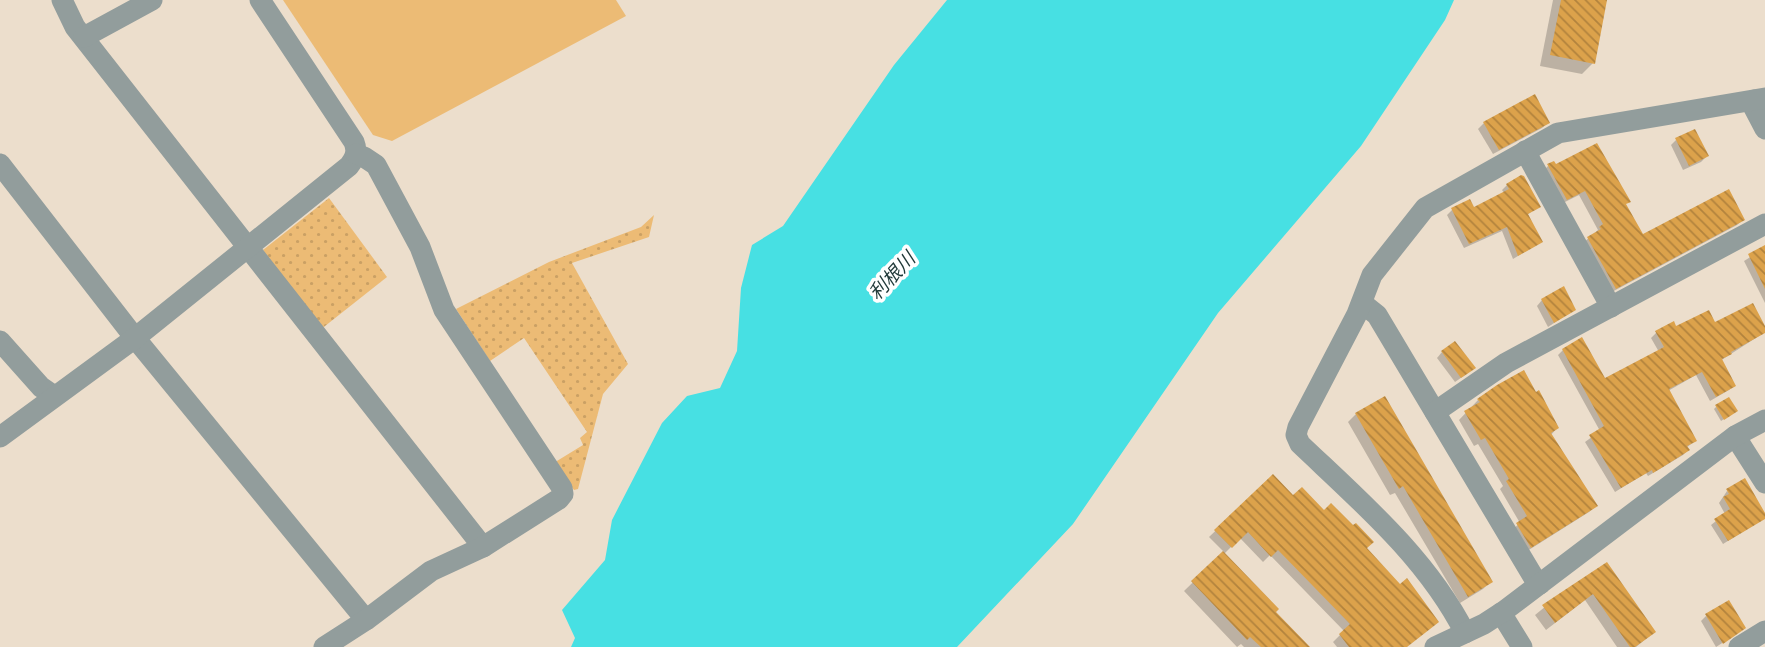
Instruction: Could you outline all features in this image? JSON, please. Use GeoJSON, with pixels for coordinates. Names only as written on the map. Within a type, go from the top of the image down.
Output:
{"type":"FeatureCollection","features":[{"type":"Feature","properties":{"kind":"street"},"geometry":{"type":"LineString","coordinates":[[62,0],[75,27],[483,547]]}},
{"type":"Feature","properties":{"kind":"street"},"geometry":{"type":"LineString","coordinates":[[84,37],[152,0]]}},
{"type":"Feature","properties":{"kind":"street"},"geometry":{"type":"LineString","coordinates":[[0,437],[135,338],[349,166],[356,154],[354,142],[260,0]]}},
{"type":"Feature","properties":{"kind":"street"},"geometry":{"type":"LineString","coordinates":[[1759,99],[1754,108],[1765,129]]}},
{"type":"Feature","properties":{"kind":"street"},"geometry":{"type":"LineString","coordinates":[[1465,633],[1457,616],[1413,556],[1385,525],[1300,444],[1296,435],[1362,303],[1372,275],[1420,211],[1558,133],[1759,99]]}},
{"type":"Feature","properties":{"kind":"street"},"geometry":{"type":"LineString","coordinates":[[1525,151],[1611,307]]}},
{"type":"Feature","properties":{"kind":"street"},"geometry":{"type":"LineString","coordinates":[[324,647],[366,620],[431,571],[483,547],[563,494],[562,488],[444,310],[420,247],[376,165],[356,154]]}},
{"type":"Feature","properties":{"kind":"street"},"geometry":{"type":"LineString","coordinates":[[0,164],[135,338],[366,620]]}},
{"type":"Feature","properties":{"kind":"street"},"geometry":{"type":"LineString","coordinates":[[1435,412],[1506,363],[1765,224]]}},
{"type":"Feature","properties":{"kind":"street"},"geometry":{"type":"LineString","coordinates":[[1362,303],[1377,315],[1540,584]]}},
{"type":"Feature","properties":{"kind":"street"},"geometry":{"type":"LineString","coordinates":[[0,341],[41,387],[54,396]]}},
{"type":"Feature","properties":{"kind":"street"},"geometry":{"type":"LineString","coordinates":[[1435,647],[1501,613],[1735,436],[1765,420]]}},
{"type":"Feature","properties":{"kind":"street"},"geometry":{"type":"LineString","coordinates":[[1735,436],[1765,483]]}},
{"type":"Feature","properties":{"kind":"street"},"geometry":{"type":"LineString","coordinates":[[1501,613],[1522,647]]}},
{"type":"Feature","properties":{"kind":"street"},"geometry":{"type":"LineString","coordinates":[[1739,647],[1765,631]]}},
{"type":"Feature","properties":{"kind":"shaded area"},"geometry":{"type":"Polygon","coordinates":[[[283,0],[616,0],[626,16],[392,141],[373,135],[283,0]]]}},
{"type":"Feature","properties":{"kind":"shaded area"},"geometry":{"type":"Polygon","coordinates":[[[329,198],[387,277],[320,330],[263,250],[329,198]]]}},
{"type":"Feature","properties":{"kind":"shaded area"},"geometry":{"type":"Polygon","coordinates":[[[654,215],[649,237],[572,263],[628,364],[603,394],[578,489],[574,490],[552,464],[583,445],[580,438],[587,432],[524,338],[490,361],[456,309],[549,262],[641,227],[654,215]]]}},
{"type":"Feature","properties":{"kind":"water","name":"利根川"},"geometry":{"type":"Polygon","coordinates":[[[947,0],[1454,0],[1445,20],[1361,146],[1218,313],[1073,524],[957,647],[571,647],[575,638],[562,610],[605,560],[612,520],[662,423],[687,396],[720,388],[737,351],[741,288],[752,245],[783,226],[894,65],[947,0]]]}},
{"type":"Feature","properties":{"kind":"building"},"geometry":{"type":"Polygon","coordinates":[[[1561,0],[1607,0],[1595,64],[1550,55],[1561,0]]]}},
{"type":"Feature","properties":{"kind":"building"},"geometry":{"type":"Polygon","coordinates":[[[1535,94],[1550,123],[1499,150],[1483,122],[1535,94]]]}},
{"type":"Feature","properties":{"kind":"building"},"geometry":{"type":"Polygon","coordinates":[[[1695,129],[1709,156],[1689,166],[1675,138],[1695,129]]]}},
{"type":"Feature","properties":{"kind":"building"},"geometry":{"type":"Polygon","coordinates":[[[1597,143],[1631,202],[1626,204],[1643,234],[1729,189],[1745,220],[1616,289],[1587,237],[1601,229],[1599,227],[1603,224],[1585,191],[1567,200],[1547,164],[1554,161],[1556,164],[1597,143]]]}},
{"type":"Feature","properties":{"kind":"building"},"geometry":{"type":"Polygon","coordinates":[[[1521,175],[1541,207],[1528,214],[1543,242],[1518,256],[1507,227],[1469,244],[1451,208],[1470,199],[1474,207],[1509,189],[1506,184],[1521,175]]]}},
{"type":"Feature","properties":{"kind":"building"},"geometry":{"type":"Polygon","coordinates":[[[1765,245],[1765,289],[1748,254],[1765,245]]]}},
{"type":"Feature","properties":{"kind":"building"},"geometry":{"type":"Polygon","coordinates":[[[1564,286],[1576,310],[1554,323],[1541,299],[1564,286]]]}},
{"type":"Feature","properties":{"kind":"building"},"geometry":{"type":"Polygon","coordinates":[[[1753,303],[1765,326],[1765,333],[1722,359],[1736,386],[1716,397],[1702,372],[1669,389],[1697,441],[1687,446],[1690,450],[1663,467],[1653,473],[1652,470],[1621,488],[1589,435],[1604,426],[1562,349],[1582,337],[1605,378],[1664,347],[1655,331],[1674,321],[1676,326],[1709,310],[1715,322],[1753,303]]]}},
{"type":"Feature","properties":{"kind":"building"},"geometry":{"type":"Polygon","coordinates":[[[1455,341],[1476,368],[1461,378],[1441,351],[1455,341]]]}},
{"type":"Feature","properties":{"kind":"building"},"geometry":{"type":"Polygon","coordinates":[[[1524,370],[1536,392],[1539,390],[1559,428],[1551,433],[1598,506],[1531,548],[1516,523],[1527,516],[1506,481],[1509,479],[1485,438],[1481,440],[1464,411],[1480,402],[1477,399],[1497,385],[1524,370]]]}},
{"type":"Feature","properties":{"kind":"building"},"geometry":{"type":"Polygon","coordinates":[[[1385,396],[1493,582],[1468,597],[1403,486],[1399,489],[1355,413],[1385,396]]]}},
{"type":"Feature","properties":{"kind":"building"},"geometry":{"type":"Polygon","coordinates":[[[1729,397],[1738,411],[1724,420],[1715,405],[1729,397]]]}},
{"type":"Feature","properties":{"kind":"building"},"geometry":{"type":"Polygon","coordinates":[[[1273,474],[1293,495],[1302,487],[1324,510],[1331,503],[1353,525],[1356,523],[1374,542],[1367,548],[1400,584],[1407,578],[1439,622],[1407,647],[1349,647],[1339,634],[1350,624],[1278,550],[1271,557],[1248,532],[1232,548],[1214,530],[1273,474]]]}},
{"type":"Feature","properties":{"kind":"building"},"geometry":{"type":"Polygon","coordinates":[[[1745,478],[1765,513],[1765,519],[1728,541],[1714,519],[1730,509],[1723,497],[1729,494],[1726,489],[1745,478]]]}},
{"type":"Feature","properties":{"kind":"building"},"geometry":{"type":"Polygon","coordinates":[[[1223,551],[1279,609],[1276,612],[1310,647],[1261,647],[1250,637],[1247,640],[1191,581],[1223,551]]]}},
{"type":"Feature","properties":{"kind":"building"},"geometry":{"type":"Polygon","coordinates":[[[1607,562],[1656,632],[1635,647],[1630,647],[1593,594],[1555,623],[1542,605],[1607,562]]]}},
{"type":"Feature","properties":{"kind":"building"},"geometry":{"type":"Polygon","coordinates":[[[1729,600],[1746,628],[1723,644],[1705,614],[1729,600]]]}}]}
